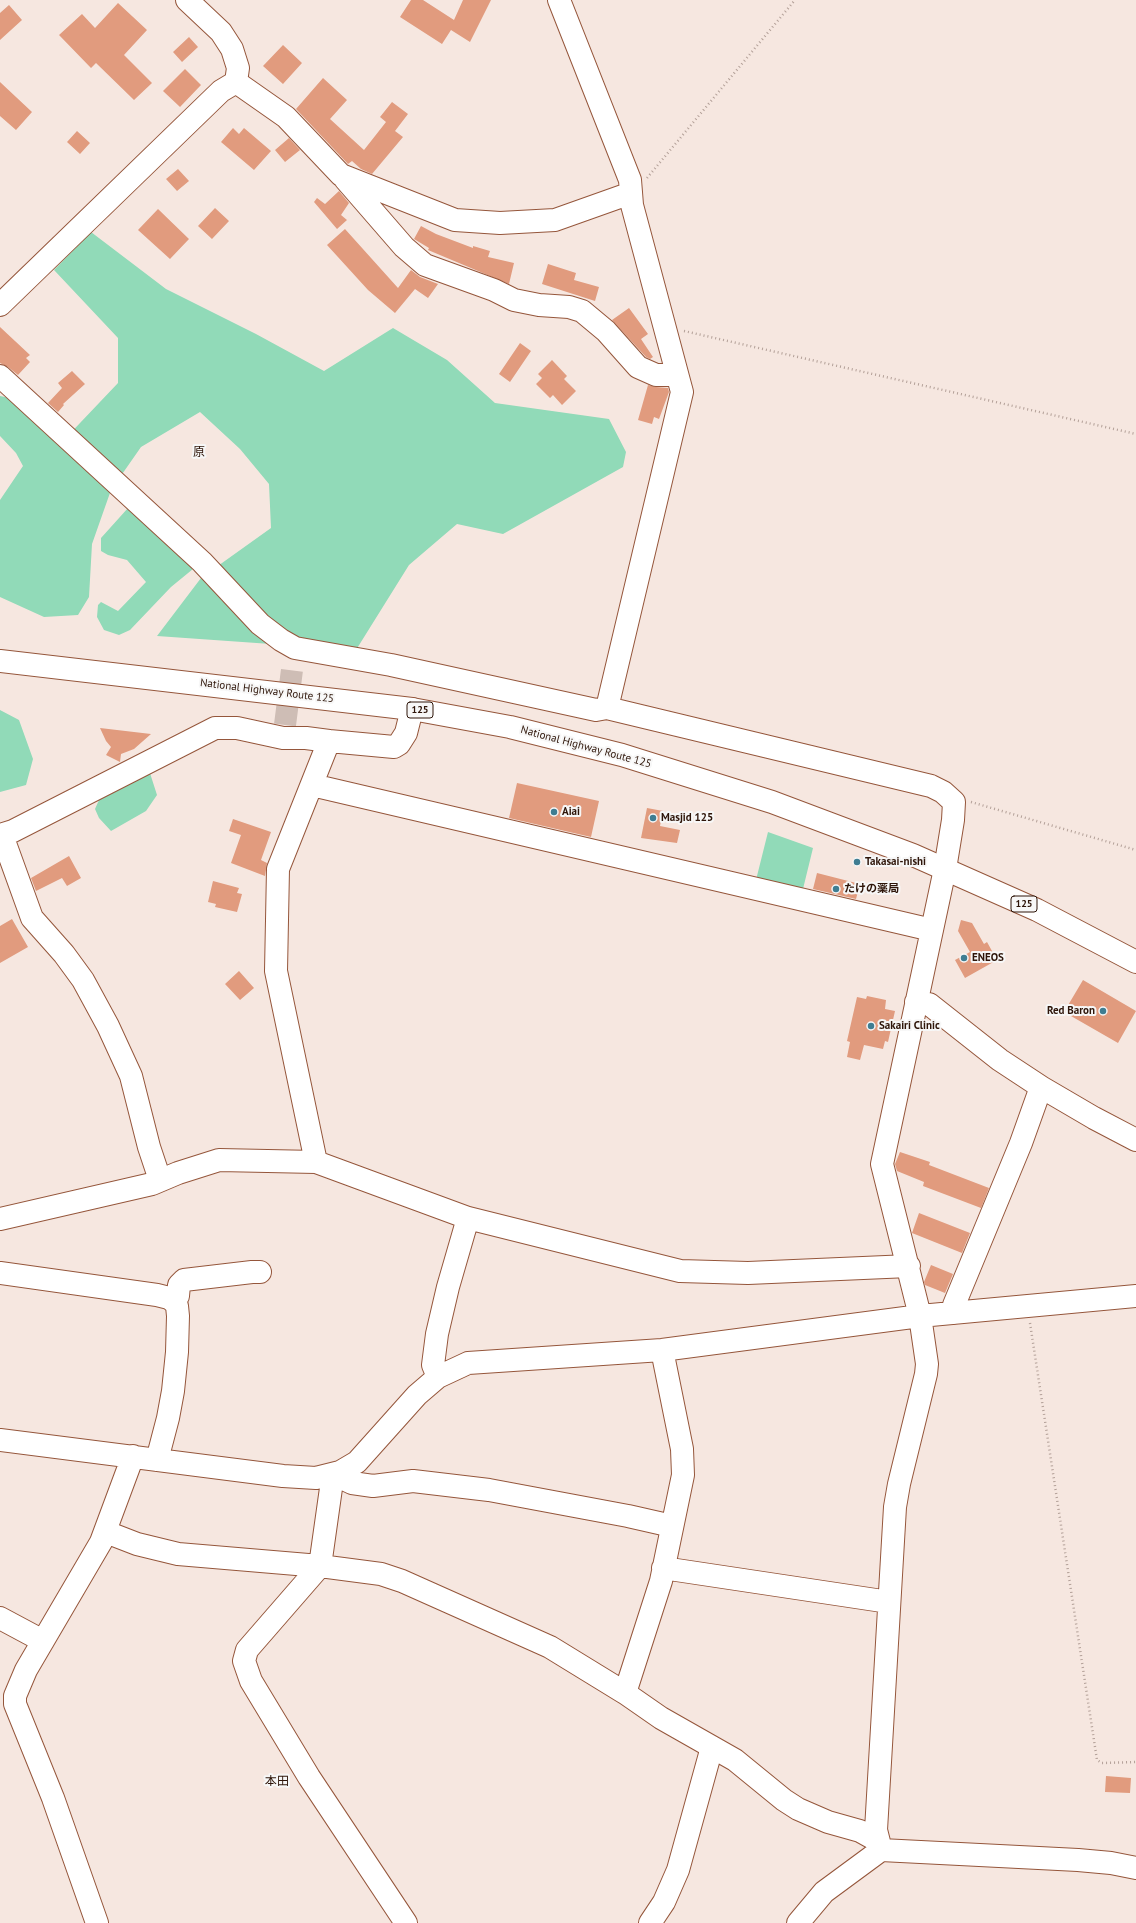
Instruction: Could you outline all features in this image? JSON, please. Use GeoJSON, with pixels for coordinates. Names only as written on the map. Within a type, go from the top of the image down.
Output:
{"type":"FeatureCollection","features":[{"type":"Feature","properties":{"kind":"main road"},"geometry":{"type":"LineString","coordinates":[[187,0],[221,32],[232,49],[238,68],[236,82]]}},
{"type":"Feature","properties":{"kind":"main road"},"geometry":{"type":"LineString","coordinates":[[559,0],[630,180],[632,205],[682,392],[606,708]]}},
{"type":"Feature","properties":{"kind":"main road"},"geometry":{"type":"LineString","coordinates":[[236,82],[286,116],[341,175],[404,247],[426,265],[494,290],[514,300],[569,307],[582,311],[606,331],[638,367],[656,375],[678,376]]}},
{"type":"Feature","properties":{"kind":"main road"},"geometry":{"type":"LineString","coordinates":[[0,305],[221,91],[236,82]]}},
{"type":"Feature","properties":{"kind":"main road"},"geometry":{"type":"LineString","coordinates":[[341,175],[454,220],[500,223],[555,220],[631,193]]}},
{"type":"Feature","properties":{"kind":"main road"},"geometry":{"type":"LineString","coordinates":[[0,376],[202,562],[260,624],[281,640],[294,655],[391,665],[596,710],[606,708],[931,786],[943,792],[954,802],[953,820],[945,869],[882,1164],[909,1266],[920,1316],[926,1353],[926,1374],[899,1484],[895,1507],[876,1830],[880,1845]]}},
{"type":"Feature","properties":{"kind":"main road","name":"National Highway Route 125"},"geometry":{"type":"LineString","coordinates":[[0,661],[412,708],[510,727],[644,762],[779,804],[945,869],[1037,910],[1136,962]]}},
{"type":"Feature","properties":{"kind":"main road"},"geometry":{"type":"LineString","coordinates":[[160,1180],[149,1147],[131,1076],[108,1026],[83,980],[64,954],[32,918],[1,835],[13,831],[215,728],[284,731],[306,738],[394,747],[400,744],[403,740],[412,708]]}},
{"type":"Feature","properties":{"kind":"main road"},"geometry":{"type":"LineString","coordinates":[[316,1162],[276,972],[278,869],[329,741]]}},
{"type":"Feature","properties":{"kind":"main road"},"geometry":{"type":"LineString","coordinates":[[312,785],[932,930]]}},
{"type":"Feature","properties":{"kind":"main road"},"geometry":{"type":"LineString","coordinates":[[916,1002],[929,1004],[1000,1060],[1041,1087],[1094,1118],[1136,1140]]}},
{"type":"Feature","properties":{"kind":"main road"},"geometry":{"type":"LineString","coordinates":[[954,1313],[954,1305],[1022,1143],[1041,1087]]}},
{"type":"Feature","properties":{"kind":"main road"},"geometry":{"type":"LineString","coordinates":[[0,1219],[152,1184],[219,1160],[316,1162],[468,1218],[680,1271],[748,1273],[909,1266]]}},
{"type":"Feature","properties":{"kind":"main road"},"geometry":{"type":"LineString","coordinates":[[438,1377],[433,1365],[437,1334],[448,1287],[468,1218]]}},
{"type":"Feature","properties":{"kind":"main road"},"geometry":{"type":"LineString","coordinates":[[174,1302],[178,1296],[179,1285],[184,1280],[260,1272]]}},
{"type":"Feature","properties":{"kind":"main road"},"geometry":{"type":"LineString","coordinates":[[0,1273],[157,1295],[168,1298],[174,1302],[177,1306],[178,1316],[177,1352],[168,1418],[157,1460]]}},
{"type":"Feature","properties":{"kind":"main road"},"geometry":{"type":"LineString","coordinates":[[0,1440],[283,1476],[316,1478],[333,1474],[356,1462],[404,1408],[438,1377],[468,1363],[662,1350],[920,1316],[1136,1296]]}},
{"type":"Feature","properties":{"kind":"main road"},"geometry":{"type":"LineString","coordinates":[[625,1692],[644,1638],[664,1568],[683,1475],[684,1463],[662,1350]]}},
{"type":"Feature","properties":{"kind":"main road"},"geometry":{"type":"LineString","coordinates":[[97,1923],[53,1798],[14,1704],[15,1696],[26,1670],[92,1560],[106,1532],[133,1456]]}},
{"type":"Feature","properties":{"kind":"main road"},"geometry":{"type":"LineString","coordinates":[[333,1474],[352,1483],[373,1486],[413,1481],[489,1490],[628,1516],[672,1526]]}},
{"type":"Feature","properties":{"kind":"main road"},"geometry":{"type":"LineString","coordinates":[[333,1474],[320,1566],[247,1650],[244,1661],[245,1669],[309,1777],[406,1923]]}},
{"type":"Feature","properties":{"kind":"main road"},"geometry":{"type":"LineString","coordinates":[[106,1532],[137,1544],[178,1554],[320,1566],[382,1574],[409,1584],[550,1647],[625,1692],[661,1718],[735,1760],[784,1800],[798,1809],[828,1822],[860,1831],[880,1845],[1111,1863],[1136,1868]]}},
{"type":"Feature","properties":{"kind":"main road"},"geometry":{"type":"LineString","coordinates":[[664,1568],[889,1602]]}},
{"type":"Feature","properties":{"kind":"main road"},"geometry":{"type":"LineString","coordinates":[[0,1618],[43,1641]]}},
{"type":"Feature","properties":{"kind":"main road"},"geometry":{"type":"LineString","coordinates":[[650,1923],[664,1902],[678,1870],[712,1747]]}},
{"type":"Feature","properties":{"kind":"main road"},"geometry":{"type":"LineString","coordinates":[[798,1923],[824,1892],[880,1845]]}},
{"type":"Feature","properties":{"kind":"path"},"geometry":{"type":"LineString","coordinates":[[631,193],[642,184],[796,0]]}},
{"type":"Feature","properties":{"kind":"path"},"geometry":{"type":"LineString","coordinates":[[664,327],[1136,434]]}},
{"type":"Feature","properties":{"kind":"path"},"geometry":{"type":"LineString","coordinates":[[954,802],[969,801],[1136,850]]}},
{"type":"Feature","properties":{"kind":"path"},"geometry":{"type":"LineString","coordinates":[[1028,1306],[1038,1382],[1097,1760],[1102,1763],[1136,1762]]}},
{"type":"Feature","properties":{"kind":"green space"},"geometry":{"type":"Polygon","coordinates":[[[91,232],[166,289],[256,334],[324,371],[393,328],[447,360],[495,403],[609,419],[626,452],[623,467],[503,534],[457,524],[409,565],[356,650],[157,636],[201,578],[271,528],[269,484],[240,449],[200,412],[141,447],[111,490],[92,544],[89,597],[78,615],[44,617],[0,597],[0,500],[23,466],[16,453],[0,436],[0,396],[10,398],[61,443],[118,383],[118,338],[54,270],[91,232]]]}},
{"type":"Feature","properties":{"kind":"green space"},"geometry":{"type":"Polygon","coordinates":[[[128,508],[191,562],[193,569],[171,587],[130,630],[119,635],[104,630],[97,617],[98,605],[101,602],[118,611],[146,582],[127,560],[108,555],[101,551],[101,538],[128,508]]]}},
{"type":"Feature","properties":{"kind":"green space"},"geometry":{"type":"Polygon","coordinates":[[[0,710],[19,720],[33,759],[26,785],[0,792],[0,710]]]}},
{"type":"Feature","properties":{"kind":"green space"},"geometry":{"type":"Polygon","coordinates":[[[149,770],[157,795],[146,811],[111,831],[99,818],[95,809],[99,800],[149,770]]]}},
{"type":"Feature","properties":{"kind":"green space"},"geometry":{"type":"Polygon","coordinates":[[[768,832],[813,848],[802,893],[756,880],[768,832]]]}},
{"type":"Feature","properties":{"kind":"building"},"geometry":{"type":"Polygon","coordinates":[[[411,0],[423,0],[454,20],[463,0],[491,0],[470,42],[451,30],[442,44],[400,17],[411,0]]]}},
{"type":"Feature","properties":{"kind":"building"},"geometry":{"type":"Polygon","coordinates":[[[118,3],[147,30],[124,55],[152,83],[134,100],[96,63],[91,68],[59,35],[82,14],[95,28],[118,3]]]}},
{"type":"Feature","properties":{"kind":"building"},"geometry":{"type":"Polygon","coordinates":[[[9,5],[22,20],[0,40],[0,13],[9,5]]]}},
{"type":"Feature","properties":{"kind":"building"},"geometry":{"type":"Polygon","coordinates":[[[189,37],[198,47],[182,62],[173,52],[189,37]]]}},
{"type":"Feature","properties":{"kind":"building"},"geometry":{"type":"Polygon","coordinates":[[[283,45],[302,63],[283,84],[263,66],[283,45]]]}},
{"type":"Feature","properties":{"kind":"building"},"geometry":{"type":"Polygon","coordinates":[[[185,69],[201,85],[180,107],[163,91],[185,69]]]}},
{"type":"Feature","properties":{"kind":"building"},"geometry":{"type":"Polygon","coordinates":[[[323,78],[347,100],[330,119],[364,150],[386,122],[380,117],[392,102],[408,114],[395,131],[403,137],[372,174],[361,169],[352,161],[348,164],[296,109],[323,78]]]}},
{"type":"Feature","properties":{"kind":"building"},"geometry":{"type":"Polygon","coordinates":[[[0,82],[32,112],[16,130],[0,116],[0,82]]]}},
{"type":"Feature","properties":{"kind":"building"},"geometry":{"type":"Polygon","coordinates":[[[233,128],[239,134],[244,128],[271,151],[254,170],[221,142],[233,128]]]}},
{"type":"Feature","properties":{"kind":"building"},"geometry":{"type":"Polygon","coordinates":[[[77,131],[90,143],[80,154],[67,142],[77,131]]]}},
{"type":"Feature","properties":{"kind":"building"},"geometry":{"type":"Polygon","coordinates":[[[289,138],[300,150],[285,162],[275,150],[289,138]]]}},
{"type":"Feature","properties":{"kind":"building"},"geometry":{"type":"Polygon","coordinates":[[[178,169],[189,181],[177,191],[166,179],[178,169]]]}},
{"type":"Feature","properties":{"kind":"building"},"geometry":{"type":"Polygon","coordinates":[[[339,191],[349,203],[341,215],[347,220],[337,229],[314,202],[317,198],[325,204],[339,191]]]}},
{"type":"Feature","properties":{"kind":"building"},"geometry":{"type":"Polygon","coordinates":[[[215,208],[229,221],[212,239],[198,226],[215,208]]]}},
{"type":"Feature","properties":{"kind":"building"},"geometry":{"type":"Polygon","coordinates":[[[158,209],[189,239],[170,259],[138,230],[158,209]]]}},
{"type":"Feature","properties":{"kind":"building"},"geometry":{"type":"Polygon","coordinates":[[[421,226],[436,234],[473,248],[473,246],[490,251],[488,257],[514,263],[509,284],[428,250],[429,248],[414,239],[421,226]]]}},
{"type":"Feature","properties":{"kind":"building"},"geometry":{"type":"Polygon","coordinates":[[[345,229],[398,288],[411,270],[420,277],[438,284],[428,298],[415,289],[395,313],[368,290],[327,245],[345,229]]]}},
{"type":"Feature","properties":{"kind":"building"},"geometry":{"type":"Polygon","coordinates":[[[548,264],[576,273],[574,280],[599,287],[595,301],[542,284],[548,264]]]}},
{"type":"Feature","properties":{"kind":"building"},"geometry":{"type":"Polygon","coordinates":[[[629,308],[648,334],[641,339],[653,357],[650,359],[646,357],[612,320],[629,308]]]}},
{"type":"Feature","properties":{"kind":"building"},"geometry":{"type":"Polygon","coordinates":[[[0,327],[30,355],[26,358],[30,362],[18,375],[0,363],[0,327]]]}},
{"type":"Feature","properties":{"kind":"building"},"geometry":{"type":"Polygon","coordinates":[[[520,343],[531,351],[510,382],[499,374],[520,343]]]}},
{"type":"Feature","properties":{"kind":"building"},"geometry":{"type":"Polygon","coordinates":[[[552,360],[567,376],[564,379],[576,391],[562,405],[553,395],[550,398],[536,384],[542,378],[538,374],[552,360]]]}},
{"type":"Feature","properties":{"kind":"building"},"geometry":{"type":"Polygon","coordinates":[[[72,371],[85,384],[63,404],[64,405],[58,412],[48,403],[62,388],[58,383],[72,371]]]}},
{"type":"Feature","properties":{"kind":"building"},"geometry":{"type":"Polygon","coordinates":[[[648,385],[668,388],[669,392],[659,419],[654,417],[652,424],[638,420],[648,385]]]}},
{"type":"Feature","properties":{"kind":"building"},"geometry":{"type":"Polygon","coordinates":[[[100,728],[151,734],[134,749],[121,754],[120,762],[106,755],[111,747],[106,741],[100,728]]]}},
{"type":"Feature","properties":{"kind":"building","name":"Aiai"},"geometry":{"type":"Polygon","coordinates":[[[517,783],[599,801],[591,837],[509,818],[517,783]]]}},
{"type":"Feature","properties":{"kind":"building","name":"Masjid 125"},"geometry":{"type":"Polygon","coordinates":[[[647,808],[663,811],[660,826],[680,830],[677,843],[641,838],[647,808]]]}},
{"type":"Feature","properties":{"kind":"building"},"geometry":{"type":"Polygon","coordinates":[[[233,819],[271,832],[261,860],[267,863],[265,876],[231,863],[241,835],[229,831],[233,819]]]}},
{"type":"Feature","properties":{"kind":"building"},"geometry":{"type":"Polygon","coordinates":[[[69,856],[81,878],[67,886],[62,878],[36,891],[31,878],[69,856]]]}},
{"type":"Feature","properties":{"kind":"building","name":"たけの薬局"},"geometry":{"type":"Polygon","coordinates":[[[817,873],[860,884],[856,899],[813,889],[817,873]]]}},
{"type":"Feature","properties":{"kind":"building"},"geometry":{"type":"Polygon","coordinates":[[[213,881],[239,888],[237,893],[242,894],[237,912],[215,907],[216,904],[208,902],[213,881]]]}},
{"type":"Feature","properties":{"kind":"building"},"geometry":{"type":"Polygon","coordinates":[[[12,919],[28,947],[0,963],[0,926],[12,919]]]}},
{"type":"Feature","properties":{"kind":"building"},"geometry":{"type":"Polygon","coordinates":[[[961,920],[972,923],[984,944],[987,942],[997,960],[965,978],[955,960],[970,952],[958,931],[961,920]]]}},
{"type":"Feature","properties":{"kind":"building"},"geometry":{"type":"Polygon","coordinates":[[[239,971],[254,988],[240,1000],[225,984],[239,971]]]}},
{"type":"Feature","properties":{"kind":"building"},"geometry":{"type":"Polygon","coordinates":[[[1083,980],[1136,1011],[1118,1043],[1064,1012],[1083,980]]]}},
{"type":"Feature","properties":{"kind":"building","name":"Sakairi Clinic"},"geometry":{"type":"Polygon","coordinates":[[[867,996],[886,1000],[885,1009],[895,1011],[888,1042],[885,1041],[883,1049],[864,1045],[860,1060],[847,1057],[850,1042],[847,1041],[857,997],[866,999],[867,996]]]}},
{"type":"Feature","properties":{"kind":"building"},"geometry":{"type":"Polygon","coordinates":[[[900,1152],[930,1162],[929,1165],[989,1188],[981,1208],[923,1186],[924,1182],[897,1171],[895,1164],[900,1152]]]}},
{"type":"Feature","properties":{"kind":"building"},"geometry":{"type":"Polygon","coordinates":[[[919,1213],[970,1233],[962,1253],[912,1233],[919,1213]]]}},
{"type":"Feature","properties":{"kind":"building"},"geometry":{"type":"Polygon","coordinates":[[[931,1265],[953,1274],[945,1293],[925,1285],[924,1282],[931,1265]]]}},
{"type":"Feature","properties":{"kind":"building"},"geometry":{"type":"Polygon","coordinates":[[[1106,1776],[1131,1778],[1130,1793],[1105,1792],[1106,1776]]]}},
{"type":"Feature","properties":{"kind":"tunnel"},"geometry":{"type":"LineString","coordinates":[[285,725],[293,662]]}},
{"type":"Feature","properties":{"kind":"place","name":"Aiai"},"geometry":{"type":"Point","coordinates":[554,812]}},
{"type":"Feature","properties":{"kind":"place","name":"Masjid 125"},"geometry":{"type":"Point","coordinates":[653,818]}},
{"type":"Feature","properties":{"kind":"place","name":"Takasai-nishi"},"geometry":{"type":"Point","coordinates":[857,862]}},
{"type":"Feature","properties":{"kind":"place","name":"たけの薬局"},"geometry":{"type":"Point","coordinates":[836,889]}},
{"type":"Feature","properties":{"kind":"place","name":"ENEOS"},"geometry":{"type":"Point","coordinates":[964,958]}},
{"type":"Feature","properties":{"kind":"place","name":"Red Baron"},"geometry":{"type":"Point","coordinates":[1103,1011]}},
{"type":"Feature","properties":{"kind":"place","name":"Sakairi Clinic"},"geometry":{"type":"Point","coordinates":[871,1026]}},
{"type":"Feature","properties":{"kind":"district","name":"原"},"geometry":{"type":"Point","coordinates":[199,453]}},
{"type":"Feature","properties":{"kind":"district","name":"本田"},"geometry":{"type":"Point","coordinates":[277,1782]}}]}
